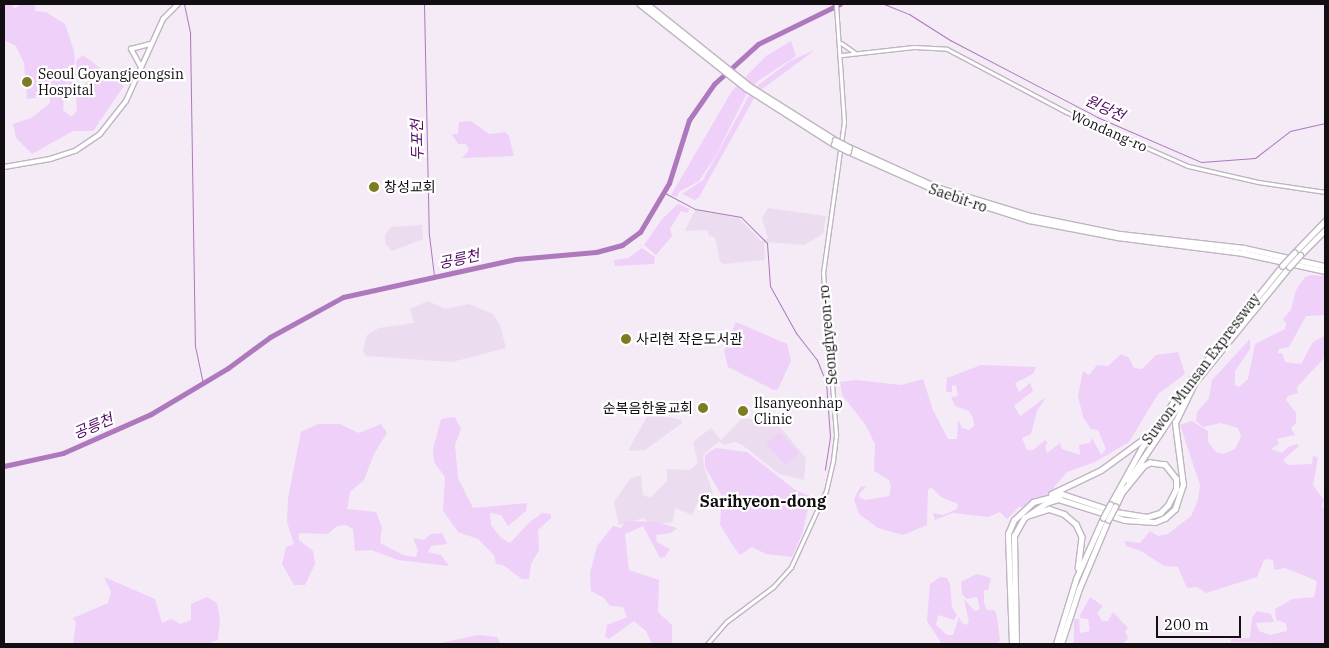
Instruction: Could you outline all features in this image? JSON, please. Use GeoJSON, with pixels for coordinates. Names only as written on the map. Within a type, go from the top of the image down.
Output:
{"type":"FeatureCollection","features":[{"type":"Feature","properties":{"kind":"highway","name":"Saebit-ro"},"geometry":{"type":"LineString","coordinates":[[640,4],[762,97],[835,142],[938,191],[1029,220],[1117,238],[1211,246],[1325,266]]}},
{"type":"Feature","properties":{"kind":"highway","name":"Saebit-ro"},"geometry":{"type":"LineString","coordinates":[[647,4],[700,51]]}},
{"type":"Feature","properties":{"kind":"highway","name":"Suwon-Munsan Expressway"},"geometry":{"type":"LineString","coordinates":[[1056,644],[1076,579],[1112,506],[1152,432],[1227,332],[1282,266],[1325,221]]}},
{"type":"Feature","properties":{"kind":"highway","name":"Suwon-Munsan Expressway"},"geometry":{"type":"LineString","coordinates":[[1112,506],[1123,492],[1136,466],[1194,384],[1289,267],[1325,230]]}},
{"type":"Feature","properties":{"kind":"highway","name":"Saebit-ro"},"geometry":{"type":"LineString","coordinates":[[1308,264],[1325,270]]}},
{"type":"Feature","properties":{"kind":"highway"},"geometry":{"type":"LineString","coordinates":[[1016,644],[1013,559],[1014,536],[1021,522],[1033,510],[1058,499],[1125,520],[1155,522],[1166,518],[1175,509],[1183,485],[1175,423],[1194,384]]}},
{"type":"Feature","properties":{"kind":"highway"},"geometry":{"type":"LineString","coordinates":[[1012,644],[1008,534],[1023,509],[1101,470],[1152,432]]}},
{"type":"Feature","properties":{"kind":"highway"},"geometry":{"type":"LineString","coordinates":[[1045,497],[1074,495],[1116,512],[1147,516],[1160,513],[1168,505],[1176,489],[1176,479],[1166,465],[1150,463],[1144,466],[1123,492]]}},
{"type":"Feature","properties":{"kind":"highway"},"geometry":{"type":"LineString","coordinates":[[1021,522],[1032,514],[1049,510],[1064,514],[1076,524],[1082,536],[1083,547],[1076,579]]}},
{"type":"Feature","properties":{"kind":"highway","name":"Suwon-Munsan Expressway"},"geometry":{"type":"LineString","coordinates":[[1061,644],[1079,589],[1106,519]]}},
{"type":"Feature","properties":{"kind":"main road"},"geometry":{"type":"LineString","coordinates":[[4,167],[50,160],[89,144],[114,118],[141,68],[150,44],[163,19],[178,4]]}},
{"type":"Feature","properties":{"kind":"main road","name":"Seonghyeon-ro"},"geometry":{"type":"LineString","coordinates":[[707,644],[726,622],[782,579],[798,556],[829,479],[836,434],[823,273],[844,122],[842,55],[836,4]]}},
{"type":"Feature","properties":{"kind":"main road"},"geometry":{"type":"LineString","coordinates":[[840,41],[857,53]]}},
{"type":"Feature","properties":{"kind":"main road"},"geometry":{"type":"LineString","coordinates":[[141,68],[131,50],[150,44]]}},
{"type":"Feature","properties":{"kind":"main road","name":"Wondang-ro"},"geometry":{"type":"LineString","coordinates":[[842,55],[914,47],[947,49],[1066,112],[1188,166],[1241,179],[1325,192]]}},
{"type":"Feature","properties":{"kind":"shaded area"},"geometry":{"type":"Polygon","coordinates":[[[4,4],[12,4],[14,9],[21,4],[35,4],[35,11],[46,12],[65,24],[74,51],[76,78],[64,93],[63,110],[72,117],[77,110],[76,97],[89,79],[77,73],[76,61],[83,55],[124,86],[93,131],[73,131],[32,154],[16,138],[13,124],[31,118],[50,103],[50,96],[27,99],[24,63],[16,46],[4,40],[4,4]]]}},
{"type":"Feature","properties":{"kind":"shaded area"},"geometry":{"type":"Polygon","coordinates":[[[791,41],[796,56],[758,81],[747,93],[716,155],[699,181],[679,192],[677,197],[671,195],[732,91],[766,56],[791,41]]]}},
{"type":"Feature","properties":{"kind":"shaded area"},"geometry":{"type":"Polygon","coordinates":[[[815,50],[757,93],[699,197],[695,200],[682,194],[703,180],[752,90],[790,61],[815,50]]]}},
{"type":"Feature","properties":{"kind":"shaded area"},"geometry":{"type":"Polygon","coordinates":[[[471,121],[489,134],[505,132],[509,136],[514,156],[462,158],[469,150],[466,144],[458,144],[452,134],[458,134],[459,122],[471,121]]]}},
{"type":"Feature","properties":{"kind":"shaded area"},"geometry":{"type":"Polygon","coordinates":[[[678,204],[690,209],[687,213],[681,211],[670,229],[672,236],[656,255],[644,245],[662,219],[678,204]]]}},
{"type":"Feature","properties":{"kind":"shaded area"},"geometry":{"type":"Polygon","coordinates":[[[768,208],[826,216],[823,234],[804,245],[768,242],[764,244],[765,260],[724,264],[720,262],[715,237],[709,236],[707,230],[685,231],[695,210],[739,218],[761,241],[768,238],[762,218],[768,208]]]}},
{"type":"Feature","properties":{"kind":"shaded area"},"geometry":{"type":"Polygon","coordinates":[[[422,225],[423,239],[392,251],[385,244],[385,235],[391,227],[422,225]]]}},
{"type":"Feature","properties":{"kind":"shaded area"},"geometry":{"type":"Polygon","coordinates":[[[642,248],[655,257],[654,264],[615,266],[614,260],[628,258],[642,248]]]}},
{"type":"Feature","properties":{"kind":"shaded area"},"geometry":{"type":"Polygon","coordinates":[[[1311,275],[1325,276],[1325,315],[1306,316],[1289,347],[1279,349],[1278,353],[1282,353],[1285,362],[1301,364],[1313,342],[1324,336],[1325,357],[1297,387],[1298,393],[1288,396],[1286,400],[1296,413],[1296,423],[1291,428],[1295,435],[1277,439],[1279,444],[1271,449],[1282,453],[1288,447],[1297,444],[1299,446],[1283,460],[1288,465],[1312,464],[1313,455],[1318,458],[1313,485],[1324,500],[1322,507],[1325,509],[1325,644],[1231,642],[1231,639],[1250,638],[1252,618],[1257,611],[1271,614],[1274,622],[1256,623],[1259,631],[1270,635],[1287,631],[1286,623],[1276,620],[1275,609],[1292,599],[1314,597],[1317,581],[1285,568],[1274,570],[1273,560],[1269,559],[1264,560],[1257,577],[1206,593],[1197,587],[1187,588],[1178,567],[1164,566],[1141,551],[1126,546],[1125,541],[1140,543],[1150,531],[1158,536],[1168,534],[1191,516],[1198,500],[1200,485],[1180,425],[1192,421],[1208,431],[1208,442],[1216,452],[1223,454],[1235,449],[1241,437],[1238,428],[1221,423],[1203,427],[1196,421],[1197,412],[1209,398],[1212,380],[1250,339],[1250,349],[1235,371],[1235,385],[1239,387],[1248,379],[1255,344],[1285,329],[1286,323],[1283,319],[1291,310],[1296,290],[1305,277],[1311,275]]]}},
{"type":"Feature","properties":{"kind":"shaded area"},"geometry":{"type":"Polygon","coordinates":[[[428,301],[445,309],[469,304],[493,314],[500,325],[506,348],[452,362],[366,356],[363,351],[367,335],[379,328],[414,323],[410,309],[428,301]]]}},
{"type":"Feature","properties":{"kind":"shaded area"},"geometry":{"type":"Polygon","coordinates":[[[736,322],[787,344],[791,361],[778,389],[774,390],[728,367],[724,351],[736,322]]]}},
{"type":"Feature","properties":{"kind":"shaded area"},"geometry":{"type":"Polygon","coordinates":[[[1178,352],[1185,374],[1158,394],[1129,442],[1095,462],[1067,472],[1054,487],[1051,498],[1035,506],[1019,507],[1007,519],[1000,512],[988,517],[953,513],[935,520],[933,513],[943,515],[957,509],[958,504],[941,497],[931,487],[928,490],[927,525],[903,535],[878,528],[859,514],[854,499],[861,486],[866,487],[859,494],[860,498],[866,500],[889,496],[891,486],[889,480],[874,471],[875,444],[865,424],[842,395],[840,382],[857,380],[901,385],[923,379],[933,410],[948,439],[957,439],[958,420],[962,428],[969,430],[974,426],[973,418],[969,411],[955,406],[951,397],[958,396],[956,385],[952,386],[952,392],[946,392],[947,378],[981,365],[1036,367],[1033,374],[1015,383],[1019,392],[1030,383],[1033,391],[1014,406],[1020,416],[1046,397],[1037,411],[1031,434],[1022,438],[1027,450],[1033,450],[1045,440],[1048,443],[1045,446],[1047,453],[1060,443],[1062,449],[1080,455],[1079,445],[1090,443],[1092,438],[1101,455],[1106,449],[1098,430],[1091,429],[1083,417],[1078,396],[1083,371],[1089,375],[1097,365],[1108,366],[1121,354],[1129,358],[1134,368],[1142,369],[1156,355],[1178,352]]]}},
{"type":"Feature","properties":{"kind":"shaded area"},"geometry":{"type":"Polygon","coordinates":[[[649,413],[681,420],[682,423],[645,450],[628,451],[649,413]]]}},
{"type":"Feature","properties":{"kind":"shaded area"},"geometry":{"type":"Polygon","coordinates":[[[455,417],[461,429],[455,445],[458,478],[473,508],[527,503],[526,511],[508,526],[501,515],[490,513],[491,525],[501,538],[510,543],[530,522],[542,513],[551,514],[551,518],[538,530],[539,550],[531,564],[529,579],[522,579],[503,565],[496,564],[494,555],[478,539],[458,532],[443,511],[445,477],[434,462],[433,449],[441,419],[455,417]]]}},
{"type":"Feature","properties":{"kind":"shaded area"},"geometry":{"type":"Polygon","coordinates":[[[741,419],[770,419],[781,428],[806,458],[804,480],[779,474],[741,444],[735,442],[724,445],[719,441],[703,455],[704,467],[713,493],[708,502],[697,504],[692,515],[675,508],[673,522],[650,525],[644,518],[619,525],[614,502],[630,479],[641,475],[643,495],[650,498],[667,481],[667,469],[690,470],[698,463],[693,442],[711,428],[721,440],[741,419]]]}},
{"type":"Feature","properties":{"kind":"shaded area"},"geometry":{"type":"Polygon","coordinates":[[[318,424],[340,424],[359,433],[381,424],[387,433],[374,454],[364,480],[350,492],[347,509],[376,512],[382,527],[380,543],[403,555],[416,557],[418,550],[413,538],[424,540],[431,534],[442,533],[447,544],[431,546],[428,552],[441,555],[449,566],[398,560],[371,550],[355,551],[353,529],[346,525],[337,526],[328,534],[299,533],[299,540],[313,551],[315,564],[305,585],[294,585],[282,564],[286,547],[294,544],[287,522],[288,498],[301,432],[318,424]]]}},
{"type":"Feature","properties":{"kind":"shaded area"},"geometry":{"type":"Polygon","coordinates":[[[779,432],[799,453],[786,465],[766,445],[779,432]]]}},
{"type":"Feature","properties":{"kind":"shaded area"},"geometry":{"type":"Polygon","coordinates":[[[716,448],[747,452],[794,489],[811,497],[802,534],[792,557],[766,554],[752,547],[740,555],[733,546],[720,525],[722,496],[705,467],[705,455],[716,448]]]}},
{"type":"Feature","properties":{"kind":"shaded area"},"geometry":{"type":"Polygon","coordinates":[[[626,521],[657,522],[677,528],[671,533],[656,535],[657,542],[670,549],[665,557],[660,558],[643,526],[625,534],[629,570],[659,580],[658,612],[672,625],[672,644],[652,644],[646,631],[634,621],[609,639],[605,637],[607,625],[627,617],[623,607],[610,606],[604,598],[591,591],[590,573],[597,546],[613,526],[621,528],[626,521]]]}},
{"type":"Feature","properties":{"kind":"shaded area"},"geometry":{"type":"Polygon","coordinates":[[[977,574],[991,578],[988,590],[984,590],[984,603],[987,610],[994,610],[997,616],[1000,641],[997,644],[942,644],[927,621],[930,584],[940,577],[947,578],[950,584],[952,607],[957,615],[954,620],[938,615],[936,625],[947,635],[953,635],[959,617],[962,623],[966,625],[969,622],[964,599],[975,611],[980,609],[977,597],[967,599],[962,594],[961,582],[977,574]]]}},
{"type":"Feature","properties":{"kind":"shaded area"},"geometry":{"type":"Polygon","coordinates":[[[104,577],[155,599],[162,623],[171,619],[180,624],[191,620],[191,604],[207,597],[217,603],[220,620],[218,640],[206,644],[73,644],[76,622],[73,618],[108,603],[111,592],[104,577]]]}},
{"type":"Feature","properties":{"kind":"shaded area"},"geometry":{"type":"Polygon","coordinates":[[[1090,597],[1103,606],[1097,613],[1102,621],[1108,621],[1113,612],[1128,628],[1125,631],[1128,638],[1123,644],[1074,644],[1074,619],[1079,619],[1080,633],[1090,631],[1088,619],[1080,618],[1080,615],[1090,597]]]}},
{"type":"Feature","properties":{"kind":"shaded area"},"geometry":{"type":"Polygon","coordinates":[[[478,635],[497,637],[501,644],[436,644],[478,635]]]}},
{"type":"Feature","properties":{"kind":"waterway"},"geometry":{"type":"LineString","coordinates":[[184,4],[190,33],[195,346],[203,383]]}},
{"type":"Feature","properties":{"kind":"waterway","name":"두포천"},"geometry":{"type":"LineString","coordinates":[[424,4],[429,235],[434,276]]}},
{"type":"Feature","properties":{"kind":"waterway","name":"공릉천"},"geometry":{"type":"LineString","coordinates":[[4,466],[63,453],[151,414],[228,368],[270,337],[343,297],[516,259],[596,252],[622,245],[640,232],[669,183],[689,120],[714,84],[758,44],[840,4]]}},
{"type":"Feature","properties":{"kind":"waterway","name":"원당천"},"geometry":{"type":"LineString","coordinates":[[884,4],[909,14],[950,40],[1097,117],[1201,162],[1255,158],[1290,131],[1325,123]]}},
{"type":"Feature","properties":{"kind":"waterway"},"geometry":{"type":"LineString","coordinates":[[663,192],[695,209],[741,217],[767,243],[770,286],[796,333],[817,360],[826,382],[830,437],[825,470]]}},
{"type":"Feature","properties":{"kind":"place","name":"Seoul Goyangjeongsin Hospital"},"geometry":{"type":"Point","coordinates":[27,82]}},
{"type":"Feature","properties":{"kind":"place","name":"창성교회"},"geometry":{"type":"Point","coordinates":[374,187]}},
{"type":"Feature","properties":{"kind":"place","name":"사리현 작은도서관"},"geometry":{"type":"Point","coordinates":[626,339]}},
{"type":"Feature","properties":{"kind":"place","name":"순복음한울교회"},"geometry":{"type":"Point","coordinates":[703,408]}},
{"type":"Feature","properties":{"kind":"place","name":"Ilsanyeonhap Clinic"},"geometry":{"type":"Point","coordinates":[743,411]}},
{"type":"Feature","properties":{"kind":"district","name":"Sarihyeon-dong"},"geometry":{"type":"Point","coordinates":[763,501]}}]}
